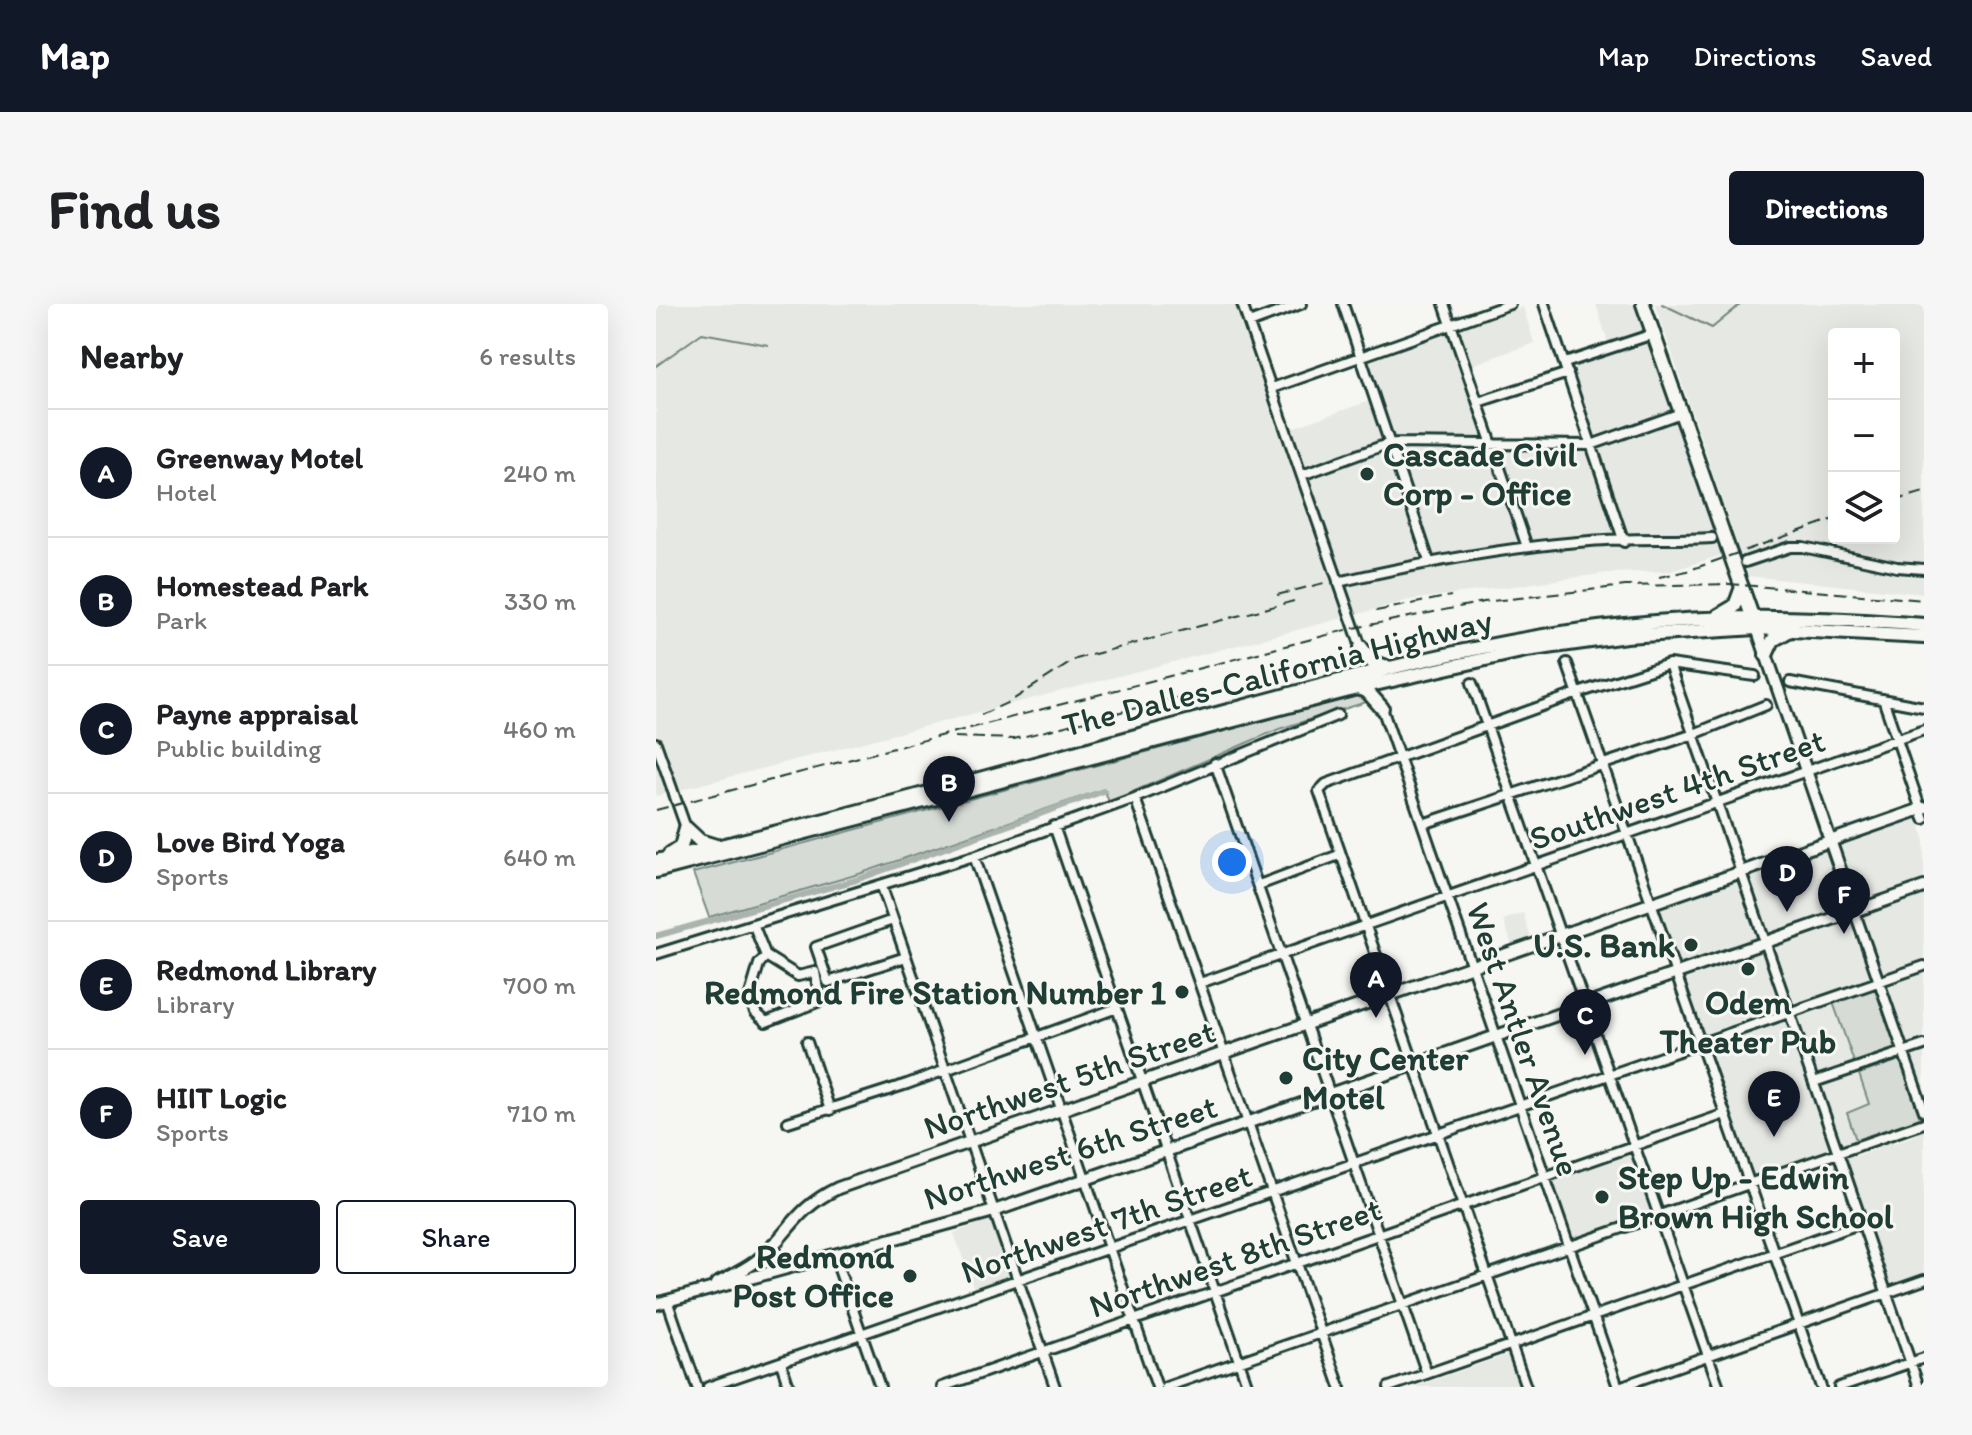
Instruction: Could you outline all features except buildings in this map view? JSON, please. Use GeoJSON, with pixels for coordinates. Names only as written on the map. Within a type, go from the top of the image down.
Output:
{"type":"FeatureCollection","features":[{"type":"Feature","properties":{"kind":"highway"},"geometry":{"type":"LineString","coordinates":[[1643,304],[1755,623]]}},
{"type":"Feature","properties":{"kind":"highway"},"geometry":{"type":"LineString","coordinates":[[1713,618],[1735,606],[1742,586]]}},
{"type":"Feature","properties":{"kind":"highway","name":"The Dalles-California Highway"},"geometry":{"type":"LineString","coordinates":[[658,864],[716,846],[1353,683],[1578,630],[1713,618],[1793,629],[1924,637]]}},
{"type":"Feature","properties":{"kind":"highway","name":"The Dalles-California Highway"},"geometry":{"type":"LineString","coordinates":[[1390,674],[1580,642],[1755,623],[1924,625]]}},
{"type":"Feature","properties":{"kind":"highway"},"geometry":{"type":"LineString","coordinates":[[1766,655],[1773,640],[1793,629]]}},
{"type":"Feature","properties":{"kind":"highway"},"geometry":{"type":"LineString","coordinates":[[1361,647],[1372,662],[1390,674],[1381,693],[1382,708]]}},
{"type":"Feature","properties":{"kind":"highway"},"geometry":{"type":"LineString","coordinates":[[1361,647],[1361,664],[1353,683],[1367,691],[1382,708]]}},
{"type":"Feature","properties":{"kind":"highway","name":"The Dalles-California Highway"},"geometry":{"type":"LineString","coordinates":[[658,864],[1353,683]]}},
{"type":"Feature","properties":{"kind":"highway"},"geometry":{"type":"LineString","coordinates":[[658,864],[681,847],[686,828],[700,841],[716,846]]}},
{"type":"Feature","properties":{"kind":"main road"},"geometry":{"type":"LineString","coordinates":[[1755,623],[1854,910]]}},
{"type":"Feature","properties":{"kind":"main road","name":"Northwest 5th Street"},"geometry":{"type":"LineString","coordinates":[[711,1286],[755,1262],[797,1214],[815,1199],[1923,812]]}},
{"type":"Feature","properties":{"kind":"main road","name":"Northwest 6th Street"},"geometry":{"type":"LineString","coordinates":[[662,1302],[711,1286],[741,1283],[994,1211],[1924,887]]}},
{"type":"Feature","properties":{"kind":"main road"},"geometry":{"type":"LineString","coordinates":[[773,1244],[779,1264],[796,1267]]}},
{"type":"Feature","properties":{"kind":"street"},"geometry":{"type":"LineString","coordinates":[[1242,304],[1361,647]]}},
{"type":"Feature","properties":{"kind":"street"},"geometry":{"type":"LineString","coordinates":[[1249,323],[1301,304]]}},
{"type":"Feature","properties":{"kind":"street"},"geometry":{"type":"LineString","coordinates":[[1343,304],[1429,561]]}},
{"type":"Feature","properties":{"kind":"street"},"geometry":{"type":"LineString","coordinates":[[1444,304],[1527,547]]}},
{"type":"Feature","properties":{"kind":"street"},"geometry":{"type":"LineString","coordinates":[[1272,388],[1510,304]]}},
{"type":"Feature","properties":{"kind":"street"},"geometry":{"type":"LineString","coordinates":[[1544,304],[1624,542]]}},
{"type":"Feature","properties":{"kind":"street"},"geometry":{"type":"LineString","coordinates":[[1565,363],[1653,334]]}},
{"type":"Feature","properties":{"kind":"street"},"geometry":{"type":"LineString","coordinates":[[1478,402],[1568,373]]}},
{"type":"Feature","properties":{"kind":"street"},"geometry":{"type":"LineString","coordinates":[[1302,475],[1390,443],[1591,445],[1681,413]]}},
{"type":"Feature","properties":{"kind":"street"},"geometry":{"type":"LineString","coordinates":[[1338,582],[1429,561],[1527,547],[1594,541],[1712,538]]}},
{"type":"Feature","properties":{"kind":"street"},"geometry":{"type":"LineString","coordinates":[[1745,562],[1790,547],[1803,547],[1897,567],[1924,569]]}},
{"type":"Feature","properties":{"kind":"street"},"geometry":{"type":"LineString","coordinates":[[1567,663],[1821,1387]]}},
{"type":"Feature","properties":{"kind":"street"},"geometry":{"type":"LineString","coordinates":[[1669,664],[1919,1387]]}},
{"type":"Feature","properties":{"kind":"street"},"geometry":{"type":"LineString","coordinates":[[1526,1387],[1363,926],[1319,791],[1326,784],[1578,693],[1669,664],[1755,676]]}},
{"type":"Feature","properties":{"kind":"street"},"geometry":{"type":"LineString","coordinates":[[1790,682],[1924,707]]}},
{"type":"Feature","properties":{"kind":"street"},"geometry":{"type":"LineString","coordinates":[[1472,683],[1719,1387]]}},
{"type":"Feature","properties":{"kind":"street"},"geometry":{"type":"LineString","coordinates":[[1883,699],[1923,812]]}},
{"type":"Feature","properties":{"kind":"street"},"geometry":{"type":"LineString","coordinates":[[1423,824],[1694,734],[1766,705]]}},
{"type":"Feature","properties":{"kind":"street","name":"West Antler Avenue"},"geometry":{"type":"LineString","coordinates":[[1382,708],[1618,1387]]}},
{"type":"Feature","properties":{"kind":"street"},"geometry":{"type":"LineString","coordinates":[[656,954],[882,887],[974,856],[1135,798],[1338,715]]}},
{"type":"Feature","properties":{"kind":"street","name":"Southwest 4th Street"},"geometry":{"type":"LineString","coordinates":[[1200,983],[1924,730]]}},
{"type":"Feature","properties":{"kind":"street"},"geometry":{"type":"LineString","coordinates":[[656,743],[686,828]]}},
{"type":"Feature","properties":{"kind":"street"},"geometry":{"type":"LineString","coordinates":[[1215,763],[1427,1374]]}},
{"type":"Feature","properties":{"kind":"street"},"geometry":{"type":"LineString","coordinates":[[1135,798],[1340,1387]]}},
{"type":"Feature","properties":{"kind":"street"},"geometry":{"type":"LineString","coordinates":[[1054,826],[1248,1387]]}},
{"type":"Feature","properties":{"kind":"street"},"geometry":{"type":"LineString","coordinates":[[1259,885],[1339,855]]}},
{"type":"Feature","properties":{"kind":"street"},"geometry":{"type":"LineString","coordinates":[[974,856],[1157,1387]]}},
{"type":"Feature","properties":{"kind":"street"},"geometry":{"type":"LineString","coordinates":[[882,887],[1055,1387]]}},
{"type":"Feature","properties":{"kind":"street"},"geometry":{"type":"LineString","coordinates":[[1854,910],[1924,1111]]}},
{"type":"Feature","properties":{"kind":"street"},"geometry":{"type":"LineString","coordinates":[[893,920],[816,947],[828,982],[906,957]]}},
{"type":"Feature","properties":{"kind":"street"},"geometry":{"type":"LineString","coordinates":[[754,926],[766,956],[798,976],[815,972],[822,993],[820,1001],[766,1022],[761,1020],[749,998],[759,964],[766,956]]}},
{"type":"Feature","properties":{"kind":"street","name":"Northwest 7th Street"},"geometry":{"type":"LineString","coordinates":[[708,1387],[1924,966]]}},
{"type":"Feature","properties":{"kind":"street"},"geometry":{"type":"LineString","coordinates":[[788,1122],[830,1110],[1117,1008]]}},
{"type":"Feature","properties":{"kind":"street"},"geometry":{"type":"LineString","coordinates":[[807,1042],[830,1110]]}},
{"type":"Feature","properties":{"kind":"street"},"geometry":{"type":"LineString","coordinates":[[1814,1082],[1924,1045]]}},
{"type":"Feature","properties":{"kind":"street","name":"Northwest 8th Street"},"geometry":{"type":"LineString","coordinates":[[942,1387],[1725,1114]]}},
{"type":"Feature","properties":{"kind":"street"},"geometry":{"type":"LineString","coordinates":[[1166,1387],[1924,1123]]}},
{"type":"Feature","properties":{"kind":"street"},"geometry":{"type":"LineString","coordinates":[[1389,1387],[1862,1223]]}},
{"type":"Feature","properties":{"kind":"street"},"geometry":{"type":"LineString","coordinates":[[834,1255],[880,1387]]}},
{"type":"Feature","properties":{"kind":"street"},"geometry":{"type":"LineString","coordinates":[[1618,1387],[1924,1280]]}},
{"type":"Feature","properties":{"kind":"street"},"geometry":{"type":"LineString","coordinates":[[662,1302],[697,1387]]}},
{"type":"Feature","properties":{"kind":"street"},"geometry":{"type":"LineString","coordinates":[[1839,1387],[1924,1358]]}},
{"type":"Feature","properties":{"kind":"street"},"geometry":{"type":"LineString","coordinates":[[781,1363],[789,1387]]}},
{"type":"Feature","properties":{"kind":"shaded area"},"geometry":{"type":"Polygon","coordinates":[[[656,304],[1234,304],[1343,618],[656,796],[656,304]]]}},
{"type":"Feature","properties":{"kind":"shaded area"},"geometry":{"type":"Polygon","coordinates":[[[1596,304],[1638,304],[1722,555],[1671,571],[1608,573],[1409,600],[1355,615],[1289,429],[1381,397],[1368,362],[1523,307],[1534,343],[1460,369],[1487,450],[1601,450],[1566,356],[1608,342],[1596,304]]]}},
{"type":"Feature","properties":{"kind":"shaded area"},"geometry":{"type":"Polygon","coordinates":[[[1655,304],[1924,304],[1924,594],[1748,576],[1655,304]]]}},
{"type":"Feature","properties":{"kind":"shaded area"},"geometry":{"type":"Polygon","coordinates":[[[1356,696],[1370,701],[1279,729],[1109,802],[1104,789],[859,874],[709,917],[693,873],[1356,696]]]}},
{"type":"Feature","properties":{"kind":"shaded area"},"geometry":{"type":"Polygon","coordinates":[[[1917,817],[1924,838],[1924,961],[1794,1007],[1749,876],[1917,817]]]}},
{"type":"Feature","properties":{"kind":"shaded area"},"geometry":{"type":"Polygon","coordinates":[[[1738,880],[1782,1011],[1703,1038],[1657,909],[1738,880]]]}},
{"type":"Feature","properties":{"kind":"shaded area"},"geometry":{"type":"Polygon","coordinates":[[[1523,913],[1531,939],[1512,945],[1503,920],[1523,913]]]}},
{"type":"Feature","properties":{"kind":"shaded area"},"geometry":{"type":"Polygon","coordinates":[[[1924,972],[1924,1040],[1906,1047],[1885,985],[1924,972]]]}},
{"type":"Feature","properties":{"kind":"shaded area"},"geometry":{"type":"Polygon","coordinates":[[[1877,987],[1899,1049],[1855,1065],[1833,1002],[1877,987]]]}},
{"type":"Feature","properties":{"kind":"shaded area"},"geometry":{"type":"Polygon","coordinates":[[[1833,1002],[1855,1065],[1819,1076],[1797,1016],[1833,1002]]]}},
{"type":"Feature","properties":{"kind":"shaded area"},"geometry":{"type":"Polygon","coordinates":[[[1785,1021],[1831,1150],[1751,1178],[1706,1049],[1785,1021]]]}},
{"type":"Feature","properties":{"kind":"shaded area"},"geometry":{"type":"Polygon","coordinates":[[[1924,1050],[1924,1096],[1910,1055],[1924,1050]]]}},
{"type":"Feature","properties":{"kind":"shaded area"},"geometry":{"type":"Polygon","coordinates":[[[1900,1060],[1920,1118],[1856,1140],[1847,1113],[1869,1104],[1859,1074],[1900,1060]]]}},
{"type":"Feature","properties":{"kind":"shaded area"},"geometry":{"type":"Polygon","coordinates":[[[1859,1074],[1870,1105],[1847,1113],[1856,1140],[1840,1146],[1820,1088],[1859,1074]]]}},
{"type":"Feature","properties":{"kind":"shaded area"},"geometry":{"type":"Polygon","coordinates":[[[1924,1127],[1924,1274],[1889,1286],[1844,1157],[1849,1153],[1855,1156],[1877,1149],[1880,1142],[1889,1139],[1894,1143],[1916,1135],[1924,1127]]]}},
{"type":"Feature","properties":{"kind":"shaded area","name":"Step Up - Edwin Brown High School"},"geometry":{"type":"Polygon","coordinates":[[[1631,1155],[1651,1213],[1573,1239],[1554,1181],[1631,1155]]]}},
{"type":"Feature","properties":{"kind":"shaded area"},"geometry":{"type":"Polygon","coordinates":[[[990,1220],[1010,1276],[974,1289],[954,1233],[990,1220]]]}},
{"type":"Feature","properties":{"kind":"shaded area"},"geometry":{"type":"Polygon","coordinates":[[[1509,1354],[1520,1387],[1414,1387],[1509,1354]]]}},
{"type":"Feature","properties":{"kind":"waterway"},"geometry":{"type":"LineString","coordinates":[[1662,304],[1712,328],[1741,304]]}},
{"type":"Feature","properties":{"kind":"waterway"},"geometry":{"type":"LineString","coordinates":[[656,366],[702,333],[768,345]]}},
{"type":"Feature","properties":{"kind":"waterway"},"geometry":{"type":"LineString","coordinates":[[656,936],[856,880],[1104,791]]}},
{"type":"Feature","properties":{"kind":"railway"},"geometry":{"type":"LineString","coordinates":[[1900,499],[1924,492]]}},
{"type":"Feature","properties":{"kind":"railway"},"geometry":{"type":"LineString","coordinates":[[1659,577],[1687,571],[1828,521]]}},
{"type":"Feature","properties":{"kind":"railway"},"geometry":{"type":"LineString","coordinates":[[1277,595],[1324,583]]}},
{"type":"Feature","properties":{"kind":"railway"},"geometry":{"type":"LineString","coordinates":[[656,810],[1354,628],[1484,602],[1625,586],[1729,584],[1924,600]]}},
{"type":"Feature","properties":{"kind":"railway"},"geometry":{"type":"LineString","coordinates":[[1376,611],[1451,596]]}},
{"type":"Feature","properties":{"kind":"railway"},"geometry":{"type":"LineString","coordinates":[[981,715],[1011,701],[1076,659],[1294,601]]}},
{"type":"Feature","properties":{"kind":"railway"},"geometry":{"type":"LineString","coordinates":[[954,737],[1014,739],[1180,697]]}},
{"type":"Feature","properties":{"kind":"place","name":"Cascade Civil Corp - Office"},"geometry":{"type":"Point","coordinates":[1367,474]}},
{"type":"Feature","properties":{"kind":"place","name":"Homestead Park"},"geometry":{"type":"Point","coordinates":[949,822]}},
{"type":"Feature","properties":{"kind":"place","name":"Love Bird Yoga"},"geometry":{"type":"Point","coordinates":[1787,912]}},
{"type":"Feature","properties":{"kind":"place","name":"HIIT Logic"},"geometry":{"type":"Point","coordinates":[1844,934]}},
{"type":"Feature","properties":{"kind":"place","name":"U.S. Bank"},"geometry":{"type":"Point","coordinates":[1691,945]}},
{"type":"Feature","properties":{"kind":"place","name":"Odem Theater Pub"},"geometry":{"type":"Point","coordinates":[1748,969]}},
{"type":"Feature","properties":{"kind":"place","name":"Redmond Fire Station Number 1"},"geometry":{"type":"Point","coordinates":[1182,992]}},
{"type":"Feature","properties":{"kind":"place","name":"Greenway Motel"},"geometry":{"type":"Point","coordinates":[1376,1018]}},
{"type":"Feature","properties":{"kind":"place","name":"Payne appraisal"},"geometry":{"type":"Point","coordinates":[1585,1055]}},
{"type":"Feature","properties":{"kind":"place","name":"City Center Motel"},"geometry":{"type":"Point","coordinates":[1286,1078]}},
{"type":"Feature","properties":{"kind":"place","name":"Redmond Library"},"geometry":{"type":"Point","coordinates":[1774,1137]}},
{"type":"Feature","properties":{"kind":"place","name":"Step Up - Edwin Brown High School"},"geometry":{"type":"Point","coordinates":[1602,1197]}},
{"type":"Feature","properties":{"kind":"place","name":"Redmond Post Office"},"geometry":{"type":"Point","coordinates":[910,1276]}}]}
